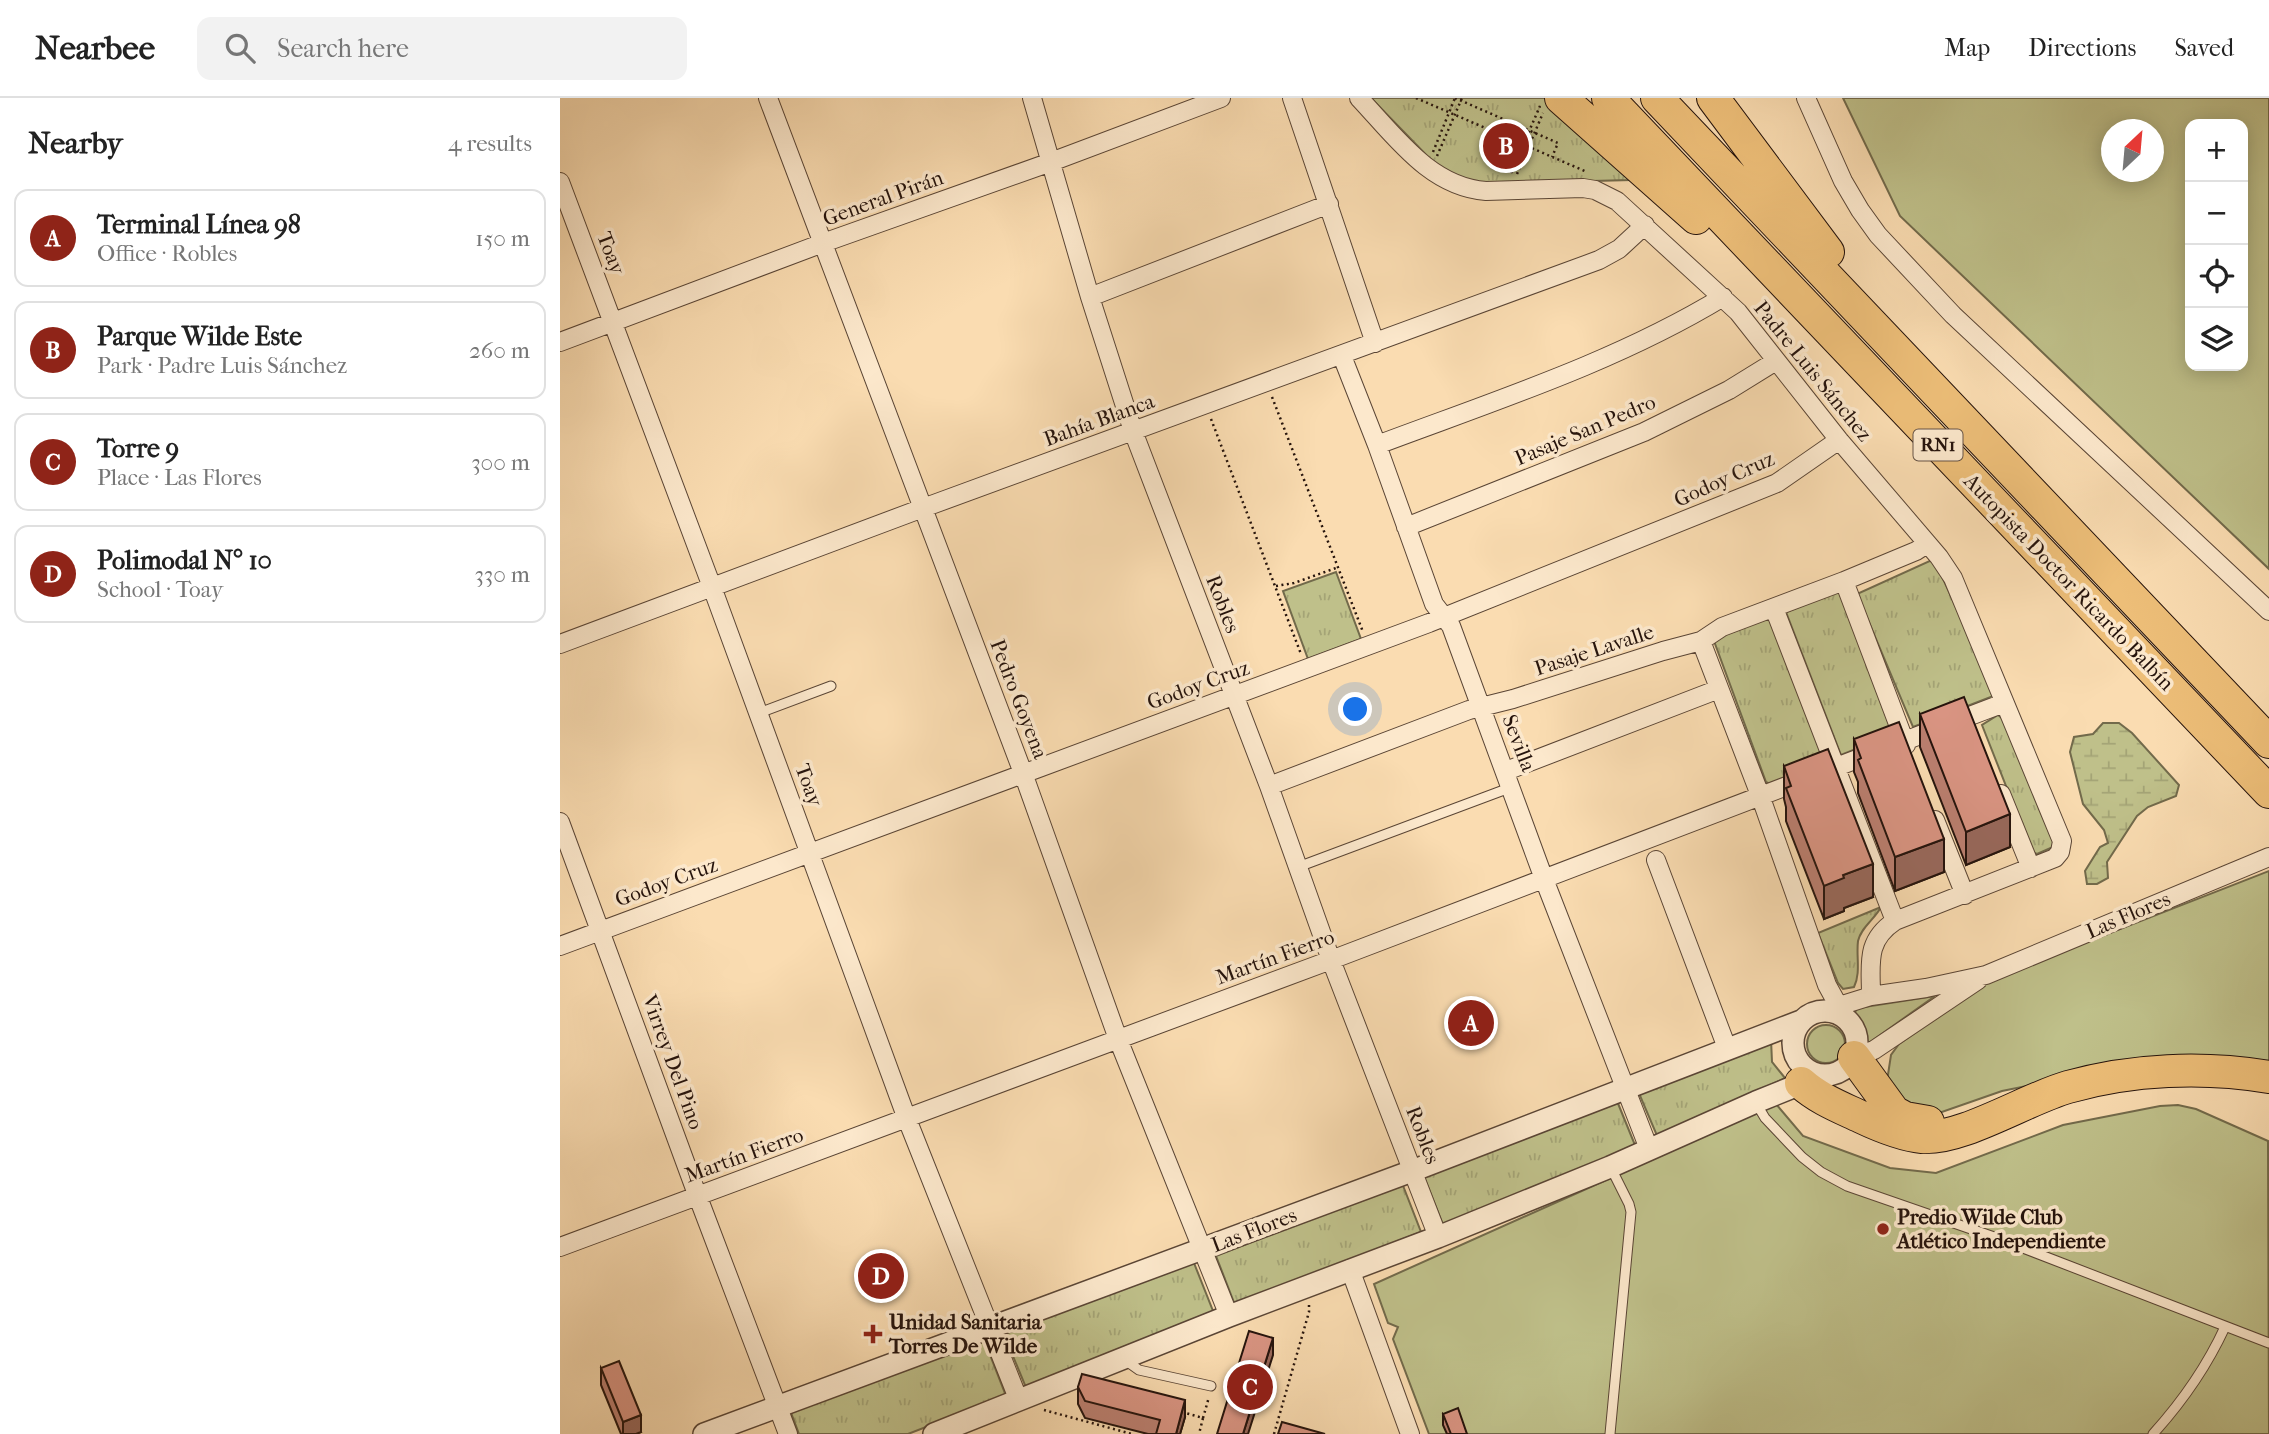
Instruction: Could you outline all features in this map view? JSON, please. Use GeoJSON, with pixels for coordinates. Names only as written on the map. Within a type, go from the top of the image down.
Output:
{"type":"FeatureCollection","features":[{"type":"Feature","properties":{"kind":"highway","name":"Autopista Doctor Ricardo Balbín"},"geometry":{"type":"LineString","coordinates":[[1608,98],[2269,792]]}},
{"type":"Feature","properties":{"kind":"highway","name":"Autopista Doctor Ricardo Balbín"},"geometry":{"type":"LineString","coordinates":[[1657,98],[2269,742]]}},
{"type":"Feature","properties":{"kind":"highway"},"geometry":{"type":"LineString","coordinates":[[1713,98],[1817,240],[1901,337],[1933,388]]}},
{"type":"Feature","properties":{"kind":"highway"},"geometry":{"type":"LineString","coordinates":[[1550,100],[1704,225],[1768,268]]}},
{"type":"Feature","properties":{"kind":"highway"},"geometry":{"type":"LineString","coordinates":[[1854,1057],[1890,1107],[1899,1115],[1934,1123],[2032,1100],[2087,1082],[2155,1072],[2216,1071],[2269,1077]]}},
{"type":"Feature","properties":{"kind":"highway"},"geometry":{"type":"LineString","coordinates":[[1812,1079],[1821,1098],[1881,1126],[1922,1137],[1950,1134],[2032,1100]]}},
{"type":"Feature","properties":{"kind":"street","name":"Pedro Goyena"},"geometry":{"type":"LineString","coordinates":[[768,98],[1023,773],[1118,1039],[1229,1316]]}},
{"type":"Feature","properties":{"kind":"street","name":"Robles"},"geometry":{"type":"LineString","coordinates":[[1032,98],[1090,297],[1133,431],[1438,1237]]}},
{"type":"Feature","properties":{"kind":"street","name":"General Pirán"},"geometry":{"type":"LineString","coordinates":[[560,342],[1221,98]]}},
{"type":"Feature","properties":{"kind":"street"},"geometry":{"type":"LineString","coordinates":[[1292,98],[1375,343]]}},
{"type":"Feature","properties":{"kind":"street","name":"Padre Luis Sánchez"},"geometry":{"type":"LineString","coordinates":[[1359,98],[1423,165],[1446,181],[1486,191],[1571,187],[1595,190],[1617,201],[1723,297],[1750,326],[1839,440],[1953,578],[2062,841],[2056,858],[2031,868]]}},
{"type":"Feature","properties":{"kind":"street"},"geometry":{"type":"LineString","coordinates":[[1806,98],[1843,180],[1878,235],[1953,316],[2269,611]]}},
{"type":"Feature","properties":{"kind":"street","name":"Toay"},"geometry":{"type":"LineString","coordinates":[[560,183],[759,713],[907,1119],[1019,1401]]}},
{"type":"Feature","properties":{"kind":"street"},"geometry":{"type":"LineString","coordinates":[[1090,297],[1329,204]]}},
{"type":"Feature","properties":{"kind":"street","name":"Bahía Blanca"},"geometry":{"type":"LineString","coordinates":[[560,644],[1611,255],[1645,225]]}},
{"type":"Feature","properties":{"kind":"street"},"geometry":{"type":"LineString","coordinates":[[1377,444],[1546,381],[1647,339],[1723,297]]}},
{"type":"Feature","properties":{"kind":"street","name":"Sevilla"},"geometry":{"type":"LineString","coordinates":[[1342,356],[1377,444],[1434,604],[1451,626],[1649,1149]]}},
{"type":"Feature","properties":{"kind":"street","name":"Pasaje San Pedro"},"geometry":{"type":"LineString","coordinates":[[1406,527],[1644,432],[1729,390],[1776,361]]}},
{"type":"Feature","properties":{"kind":"street","name":"Godoy Cruz"},"geometry":{"type":"LineString","coordinates":[[560,946],[1445,616],[1777,483],[1839,440]]}},
{"type":"Feature","properties":{"kind":"street","name":"Pasaje Lavalle"},"geometry":{"type":"LineString","coordinates":[[1269,786],[1481,707],[1701,641],[1722,627],[1844,581],[1927,544]]}},
{"type":"Feature","properties":{"kind":"street"},"geometry":{"type":"LineString","coordinates":[[1844,581],[1914,766]]}},
{"type":"Feature","properties":{"kind":"street"},"geometry":{"type":"LineString","coordinates":[[1774,608],[1895,921]]}},
{"type":"Feature","properties":{"kind":"street"},"geometry":{"type":"LineString","coordinates":[[934,1434],[1229,1316],[1438,1237],[1610,1167],[1756,1102],[1842,1070],[1854,1057],[1857,1039],[1850,1022],[1836,1011],[1760,795],[1701,641]]}},
{"type":"Feature","properties":{"kind":"street"},"geometry":{"type":"LineString","coordinates":[[1509,779],[1720,690]]}},
{"type":"Feature","properties":{"kind":"street","name":"Martín Fierro"},"geometry":{"type":"LineString","coordinates":[[560,1247],[1331,960],[1904,740],[1972,722],[2004,703]]}},
{"type":"Feature","properties":{"kind":"street"},"geometry":{"type":"LineString","coordinates":[[1871,996],[1874,940],[1884,928],[1895,921],[2031,868],[1995,779]]}},
{"type":"Feature","properties":{"kind":"street"},"geometry":{"type":"LineString","coordinates":[[1930,804],[1965,894]]}},
{"type":"Feature","properties":{"kind":"street","name":"Virrey Del Pino"},"geometry":{"type":"LineString","coordinates":[[560,822],[788,1434]]}},
{"type":"Feature","properties":{"kind":"street","name":"Las Flores"},"geometry":{"type":"LineString","coordinates":[[1836,1011],[1871,996],[1986,975],[2269,857]]}},
{"type":"Feature","properties":{"kind":"street"},"geometry":{"type":"LineString","coordinates":[[1656,860],[1727,1048]]}},
{"type":"Feature","properties":{"kind":"street","name":"Las Flores"},"geometry":{"type":"LineString","coordinates":[[1854,1057],[1874,1050],[1986,975]]}},
{"type":"Feature","properties":{"kind":"street"},"geometry":{"type":"LineString","coordinates":[[1812,1079],[1796,1055],[1793,1037],[1801,1021],[1817,1011],[1836,1011]]}},
{"type":"Feature","properties":{"kind":"street","name":"Las Flores"},"geometry":{"type":"LineString","coordinates":[[704,1434],[1412,1171],[1624,1087],[1801,1021]]}},
{"type":"Feature","properties":{"kind":"street"},"geometry":{"type":"LineString","coordinates":[[1350,1269],[1410,1434]]}},
{"type":"Feature","properties":{"kind":"lane"},"geometry":{"type":"LineString","coordinates":[[759,713],[831,686]]}},
{"type":"Feature","properties":{"kind":"lane"},"geometry":{"type":"LineString","coordinates":[[1298,867],[1509,779]]}},
{"type":"Feature","properties":{"kind":"lane"},"geometry":{"type":"LineString","coordinates":[[1756,1102],[1765,1118],[1802,1157],[1821,1172],[1847,1186],[1997,1238],[2269,1343]]}},
{"type":"Feature","properties":{"kind":"lane"},"geometry":{"type":"LineString","coordinates":[[1610,1167],[1625,1194],[1631,1212],[1610,1434]]}},
{"type":"Feature","properties":{"kind":"lane"},"geometry":{"type":"LineString","coordinates":[[2153,1434],[2193,1385],[2215,1350],[2225,1327]]}},
{"type":"Feature","properties":{"kind":"lane"},"geometry":{"type":"LineString","coordinates":[[1123,1359],[1139,1370],[1212,1387]]}},
{"type":"Feature","properties":{"kind":"path"},"geometry":{"type":"LineString","coordinates":[[1416,98],[1593,174],[1580,175]]}},
{"type":"Feature","properties":{"kind":"path"},"geometry":{"type":"LineString","coordinates":[[1443,162],[1433,152],[1455,98],[1558,143],[1552,157]]}},
{"type":"Feature","properties":{"kind":"path"},"geometry":{"type":"LineString","coordinates":[[1437,157],[1461,99]]}},
{"type":"Feature","properties":{"kind":"path"},"geometry":{"type":"LineString","coordinates":[[1508,180],[1530,130],[1550,100]]}},
{"type":"Feature","properties":{"kind":"path"},"geometry":{"type":"LineString","coordinates":[[1514,179],[1550,100]]}},
{"type":"Feature","properties":{"kind":"path"},"geometry":{"type":"LineString","coordinates":[[1267,383],[1368,645]]}},
{"type":"Feature","properties":{"kind":"path"},"geometry":{"type":"LineString","coordinates":[[1205,406],[1307,668]]}},
{"type":"Feature","properties":{"kind":"path"},"geometry":{"type":"LineString","coordinates":[[1276,586],[1294,583],[1338,567]]}},
{"type":"Feature","properties":{"kind":"path"},"geometry":{"type":"LineString","coordinates":[[1274,1434],[1309,1312],[1304,1288]]}},
{"type":"Feature","properties":{"kind":"path"},"geometry":{"type":"LineString","coordinates":[[1199,1434],[1212,1387]]}},
{"type":"Feature","properties":{"kind":"path"},"geometry":{"type":"LineString","coordinates":[[1053,1404],[1043,1410],[1132,1434]]}},
{"type":"Feature","properties":{"kind":"path"},"geometry":{"type":"LineString","coordinates":[[1177,1411],[1203,1418]]}},
{"type":"Feature","properties":{"kind":"path"},"geometry":{"type":"LineString","coordinates":[[1107,1434],[1109,1428]]}},
{"type":"Feature","properties":{"kind":"green space"},"geometry":{"type":"Polygon","coordinates":[[[1371,98],[1548,98],[1630,180],[1472,184],[1437,166],[1371,98]]]}},
{"type":"Feature","properties":{"kind":"green space"},"geometry":{"type":"Polygon","coordinates":[[[1843,98],[2269,98],[2269,569],[1900,216],[1843,98]]]}},
{"type":"Feature","properties":{"kind":"green space"},"geometry":{"type":"Polygon","coordinates":[[[1934,559],[1996,695],[1913,727],[1857,594],[1934,559]]]}},
{"type":"Feature","properties":{"kind":"green space"},"geometry":{"type":"Polygon","coordinates":[[[1336,572],[1361,639],[1308,659],[1283,591],[1336,572]]]}},
{"type":"Feature","properties":{"kind":"green space"},"geometry":{"type":"Polygon","coordinates":[[[1839,591],[1893,734],[1841,755],[1786,612],[1839,591]]]}},
{"type":"Feature","properties":{"kind":"green space"},"geometry":{"type":"Polygon","coordinates":[[[1767,618],[1771,620],[1826,758],[1772,785],[1766,782],[1714,641],[1767,618]]]}},
{"type":"Feature","properties":{"kind":"green space"},"geometry":{"type":"Polygon","coordinates":[[[1998,715],[2003,719],[2054,842],[2053,847],[2037,854],[2032,852],[1982,725],[1998,715]]]}},
{"type":"Feature","properties":{"kind":"green space"},"geometry":{"type":"Polygon","coordinates":[[[2103,723],[2119,723],[2132,733],[2179,785],[2176,796],[2148,807],[2137,816],[2107,862],[2108,878],[2097,884],[2087,884],[2085,871],[2100,847],[2108,843],[2104,830],[2083,804],[2070,752],[2074,737],[2093,734],[2103,723]]]}},
{"type":"Feature","properties":{"kind":"green space"},"geometry":{"type":"Polygon","coordinates":[[[2269,871],[2269,1069],[2066,1078],[2002,1091],[1939,1113],[1907,1112],[1887,1081],[1891,1055],[1899,1044],[2000,976],[2269,871]]]}},
{"type":"Feature","properties":{"kind":"green space"},"geometry":{"type":"Polygon","coordinates":[[[1881,907],[1858,941],[1854,987],[1843,989],[1838,983],[1818,933],[1881,907]]]}},
{"type":"Feature","properties":{"kind":"green space"},"geometry":{"type":"Polygon","coordinates":[[[1935,996],[1869,1043],[1862,1040],[1852,1016],[1858,1008],[1935,996]]]}},
{"type":"Feature","properties":{"kind":"green space"},"geometry":{"type":"Polygon","coordinates":[[[1826,1025],[1840,1030],[1845,1044],[1840,1058],[1826,1063],[1812,1058],[1807,1044],[1812,1030],[1826,1025]]]}},
{"type":"Feature","properties":{"kind":"green space"},"geometry":{"type":"Polygon","coordinates":[[[1771,1039],[1772,1062],[1785,1078],[1658,1138],[1638,1091],[1771,1039]]]}},
{"type":"Feature","properties":{"kind":"green space"},"geometry":{"type":"Polygon","coordinates":[[[1617,1101],[1637,1150],[1444,1227],[1424,1177],[1617,1101]]]}},
{"type":"Feature","properties":{"kind":"green space","name":"Predio Wilde Club Atlético Independiente"},"geometry":{"type":"Polygon","coordinates":[[[1776,1104],[1803,1136],[1890,1168],[1936,1173],[2063,1125],[2160,1106],[2178,1105],[2196,1109],[2268,1141],[2269,1434],[1429,1434],[1393,1339],[1398,1327],[1388,1323],[1374,1284],[1776,1104]]]}},
{"type":"Feature","properties":{"kind":"green space"},"geometry":{"type":"Polygon","coordinates":[[[1402,1183],[1421,1232],[1235,1305],[1216,1256],[1402,1183]]]}},
{"type":"Feature","properties":{"kind":"green space"},"geometry":{"type":"Polygon","coordinates":[[[1192,1258],[1215,1316],[1027,1390],[1003,1332],[1192,1258]]]}},
{"type":"Feature","properties":{"kind":"green space"},"geometry":{"type":"Polygon","coordinates":[[[983,1337],[1006,1396],[908,1434],[799,1434],[790,1410],[983,1337]]]}},
{"type":"Feature","properties":{"kind":"building"},"geometry":{"type":"Polygon","coordinates":[[[1964,697],[2010,814],[1966,832],[1920,714],[1964,697]]]}},
{"type":"Feature","properties":{"kind":"building"},"geometry":{"type":"Polygon","coordinates":[[[1899,722],[1944,839],[1895,857],[1858,760],[1861,758],[1854,739],[1899,722]]]}},
{"type":"Feature","properties":{"kind":"building"},"geometry":{"type":"Polygon","coordinates":[[[1828,749],[1873,864],[1843,875],[1844,878],[1824,886],[1786,788],[1791,786],[1784,766],[1828,749]]]}},
{"type":"Feature","properties":{"kind":"building"},"geometry":{"type":"Polygon","coordinates":[[[1249,1331],[1273,1338],[1243,1434],[1217,1434],[1249,1331]]]}},
{"type":"Feature","properties":{"kind":"building"},"geometry":{"type":"Polygon","coordinates":[[[619,1361],[641,1415],[623,1422],[601,1368],[619,1361]]]}},
{"type":"Feature","properties":{"kind":"building"},"geometry":{"type":"Polygon","coordinates":[[[1082,1374],[1185,1400],[1176,1434],[1156,1434],[1160,1420],[1085,1401],[1078,1387],[1082,1374]]]}},
{"type":"Feature","properties":{"kind":"building"},"geometry":{"type":"Polygon","coordinates":[[[1458,1408],[1467,1434],[1451,1434],[1443,1414],[1458,1408]]]}},
{"type":"Feature","properties":{"kind":"building"},"geometry":{"type":"Polygon","coordinates":[[[1282,1422],[1325,1434],[1278,1434],[1282,1422]]]}},
{"type":"Feature","properties":{"kind":"place","name":"Parque Wilde Este"},"geometry":{"type":"Point","coordinates":[1506,146]}},
{"type":"Feature","properties":{"kind":"place","name":"Terminal Línea 98"},"geometry":{"type":"Point","coordinates":[1471,1023]}},
{"type":"Feature","properties":{"kind":"place","name":"Predio Wilde Club Atlético Independiente"},"geometry":{"type":"Point","coordinates":[1883,1229]}},
{"type":"Feature","properties":{"kind":"place","name":"Polimodal N° 10"},"geometry":{"type":"Point","coordinates":[881,1276]}},
{"type":"Feature","properties":{"kind":"place","name":"Unidad Sanitaria Torres De Wilde"},"geometry":{"type":"Point","coordinates":[873,1334]}},
{"type":"Feature","properties":{"kind":"place","name":"Torre 9"},"geometry":{"type":"Point","coordinates":[1250,1387]}}]}
